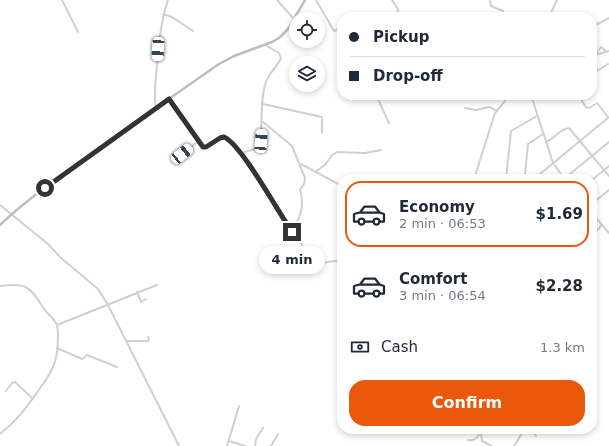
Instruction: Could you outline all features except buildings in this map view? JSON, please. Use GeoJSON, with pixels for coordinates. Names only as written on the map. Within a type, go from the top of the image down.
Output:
{"type":"FeatureCollection","features":[{"type":"Feature","properties":{"kind":"street"},"geometry":{"type":"LineString","coordinates":[[62,0],[78,32]]}},
{"type":"Feature","properties":{"kind":"street"},"geometry":{"type":"LineString","coordinates":[[156,108],[155,89],[159,38],[163,14],[168,0]]}},
{"type":"Feature","properties":{"kind":"street"},"geometry":{"type":"LineString","coordinates":[[278,0],[289,13]]}},
{"type":"Feature","properties":{"kind":"street"},"geometry":{"type":"LineString","coordinates":[[298,12],[305,0]]}},
{"type":"Feature","properties":{"kind":"street"},"geometry":{"type":"LineString","coordinates":[[316,0],[334,31],[337,30]]}},
{"type":"Feature","properties":{"kind":"street"},"geometry":{"type":"LineString","coordinates":[[392,0],[398,9],[398,12]]}},
{"type":"Feature","properties":{"kind":"street"},"geometry":{"type":"LineString","coordinates":[[490,0],[492,6],[503,12]]}},
{"type":"Feature","properties":{"kind":"street"},"geometry":{"type":"LineString","coordinates":[[551,12],[557,0]]}},
{"type":"Feature","properties":{"kind":"street"},"geometry":{"type":"LineString","coordinates":[[163,14],[172,17],[194,31]]}},
{"type":"Feature","properties":{"kind":"street"},"geometry":{"type":"LineString","coordinates":[[597,25],[609,18]]}},
{"type":"Feature","properties":{"kind":"street"},"geometry":{"type":"LineString","coordinates":[[0,225],[11,214],[70,170],[224,61],[279,38],[289,26]]}},
{"type":"Feature","properties":{"kind":"street"},"geometry":{"type":"LineString","coordinates":[[243,154],[244,152],[260,148],[266,82],[281,57],[280,53],[265,45]]}},
{"type":"Feature","properties":{"kind":"street"},"geometry":{"type":"LineString","coordinates":[[597,52],[601,47],[608,52]]}},
{"type":"Feature","properties":{"kind":"street"},"geometry":{"type":"LineString","coordinates":[[597,54],[608,52]]}},
{"type":"Feature","properties":{"kind":"street"},"geometry":{"type":"LineString","coordinates":[[597,71],[608,64]]}},
{"type":"Feature","properties":{"kind":"street"},"geometry":{"type":"LineString","coordinates":[[169,99],[203,147],[206,147],[220,138],[226,138],[243,154],[292,232],[306,250],[320,263],[323,264],[337,261]]}},
{"type":"Feature","properties":{"kind":"street"},"geometry":{"type":"LineString","coordinates":[[378,100],[389,122]]}},
{"type":"Feature","properties":{"kind":"street"},"geometry":{"type":"LineString","coordinates":[[476,174],[497,110],[506,100]]}},
{"type":"Feature","properties":{"kind":"street"},"geometry":{"type":"LineString","coordinates":[[533,100],[553,163],[561,174]]}},
{"type":"Feature","properties":{"kind":"street"},"geometry":{"type":"LineString","coordinates":[[540,174],[609,117],[597,103],[589,108],[586,107],[581,100]]}},
{"type":"Feature","properties":{"kind":"street"},"geometry":{"type":"LineString","coordinates":[[263,104],[322,117],[322,133]]}},
{"type":"Feature","properties":{"kind":"street"},"geometry":{"type":"LineString","coordinates":[[465,108],[476,110],[489,107],[497,110]]}},
{"type":"Feature","properties":{"kind":"street"},"geometry":{"type":"LineString","coordinates":[[507,174],[511,131],[538,116]]}},
{"type":"Feature","properties":{"kind":"street"},"geometry":{"type":"LineString","coordinates":[[262,121],[290,144],[300,164],[305,179],[300,190],[303,200],[303,207],[292,232]]}},
{"type":"Feature","properties":{"kind":"street"},"geometry":{"type":"LineString","coordinates":[[546,142],[568,127],[593,155],[609,176]]}},
{"type":"Feature","properties":{"kind":"street"},"geometry":{"type":"LineString","coordinates":[[525,174],[528,144],[543,134]]}},
{"type":"Feature","properties":{"kind":"street"},"geometry":{"type":"LineString","coordinates":[[182,154],[199,141]]}},
{"type":"Feature","properties":{"kind":"street"},"geometry":{"type":"LineString","coordinates":[[570,174],[609,142]]}},
{"type":"Feature","properties":{"kind":"street"},"geometry":{"type":"LineString","coordinates":[[315,172],[328,162],[332,155],[337,152],[366,153],[381,150]]}},
{"type":"Feature","properties":{"kind":"street"},"geometry":{"type":"LineString","coordinates":[[300,164],[337,183]]}},
{"type":"Feature","properties":{"kind":"street"},"geometry":{"type":"LineString","coordinates":[[597,176],[609,166]]}},
{"type":"Feature","properties":{"kind":"street"},"geometry":{"type":"LineString","coordinates":[[597,200],[609,190]]}},
{"type":"Feature","properties":{"kind":"street"},"geometry":{"type":"LineString","coordinates":[[0,205],[48,244],[61,258],[98,289],[127,341],[179,446]]}},
{"type":"Feature","properties":{"kind":"street"},"geometry":{"type":"LineString","coordinates":[[597,219],[609,233]]}},
{"type":"Feature","properties":{"kind":"street"},"geometry":{"type":"LineString","coordinates":[[597,230],[602,225]]}},
{"type":"Feature","properties":{"kind":"street"},"geometry":{"type":"LineString","coordinates":[[0,286],[15,285],[32,290],[45,311],[57,325],[57,348],[53,367],[33,399],[17,420],[0,434]]}},
{"type":"Feature","properties":{"kind":"street"},"geometry":{"type":"LineString","coordinates":[[57,325],[156,285]]}},
{"type":"Feature","properties":{"kind":"street"},"geometry":{"type":"LineString","coordinates":[[137,292],[141,302],[146,299]]}},
{"type":"Feature","properties":{"kind":"street"},"geometry":{"type":"LineString","coordinates":[[127,341],[148,342],[148,337]]}},
{"type":"Feature","properties":{"kind":"street"},"geometry":{"type":"LineString","coordinates":[[57,348],[82,358],[87,355],[116,367]]}},
{"type":"Feature","properties":{"kind":"street"},"geometry":{"type":"LineString","coordinates":[[6,391],[14,382],[33,399]]}},
{"type":"Feature","properties":{"kind":"street"},"geometry":{"type":"LineString","coordinates":[[227,446],[239,406]]}},
{"type":"Feature","properties":{"kind":"street"},"geometry":{"type":"LineString","coordinates":[[255,446],[256,439],[263,428]]}},
{"type":"Feature","properties":{"kind":"street"},"geometry":{"type":"LineString","coordinates":[[271,446],[278,434]]}},
{"type":"Feature","properties":{"kind":"street"},"geometry":{"type":"LineString","coordinates":[[468,440],[473,440],[480,434]]}},
{"type":"Feature","properties":{"kind":"street"},"geometry":{"type":"LineString","coordinates":[[481,434],[482,441],[492,446]]}},
{"type":"Feature","properties":{"kind":"street"},"geometry":{"type":"LineString","coordinates":[[514,446],[521,435]]}},
{"type":"Feature","properties":{"kind":"street"},"geometry":{"type":"LineString","coordinates":[[229,441],[245,446]]}},
{"type":"Feature","properties":{"kind":"route"},"geometry":{"type":"LineString","coordinates":[[45,188],[90,154],[169,99],[203,147],[206,147],[224,137],[243,154],[292,232]]}}]}
